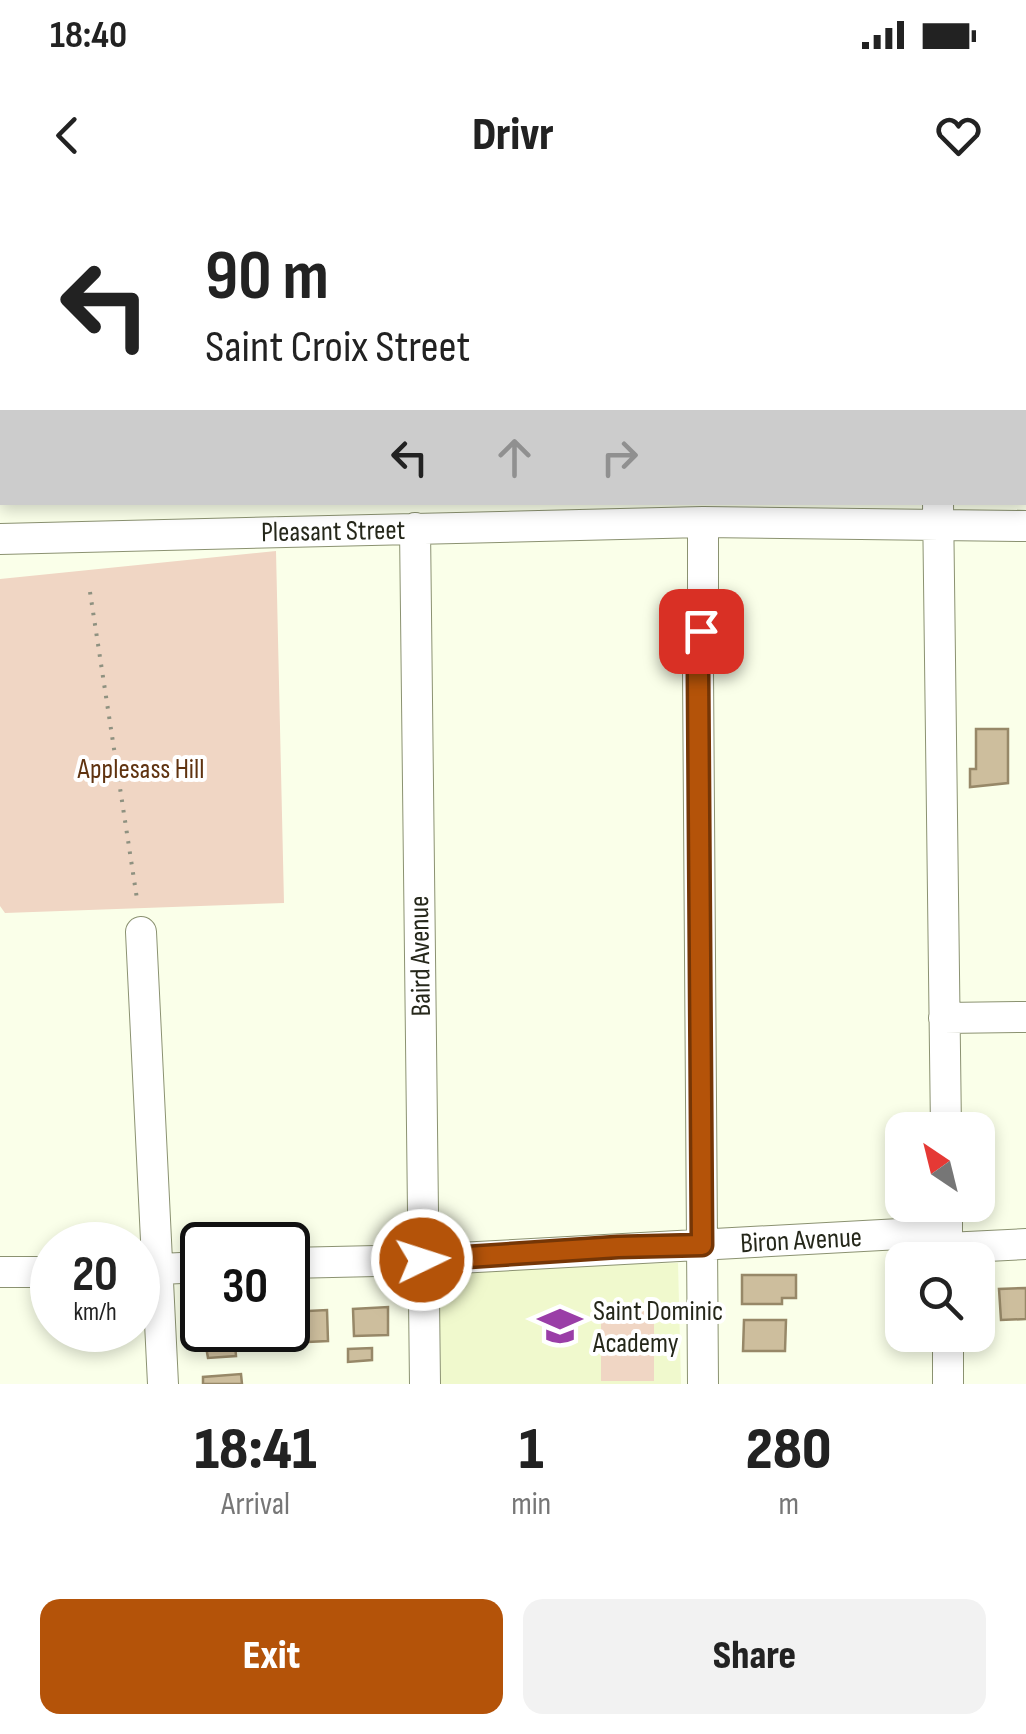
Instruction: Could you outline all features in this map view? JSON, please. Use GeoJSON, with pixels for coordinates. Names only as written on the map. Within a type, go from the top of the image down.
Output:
{"type":"FeatureCollection","features":[{"type":"Feature","properties":{"kind":"street","name":"Pleasant Street"},"geometry":{"type":"LineString","coordinates":[[0,539],[234,517],[415,528],[939,514],[1026,526]]}},
{"type":"Feature","properties":{"kind":"street"},"geometry":{"type":"LineString","coordinates":[[939,514],[946,1112]]}},
{"type":"Feature","properties":{"kind":"street"},"geometry":{"type":"LineString","coordinates":[[703,522],[704,592],[698,670],[703,1384]]}},
{"type":"Feature","properties":{"kind":"street","name":"Baird Avenue"},"geometry":{"type":"LineString","coordinates":[[415,528],[425,1384]]}},
{"type":"Feature","properties":{"kind":"street"},"geometry":{"type":"LineString","coordinates":[[141,932],[147,1222]]}},
{"type":"Feature","properties":{"kind":"street"},"geometry":{"type":"LineString","coordinates":[[944,1018],[1026,1017]]}},
{"type":"Feature","properties":{"kind":"street","name":"Biron Avenue"},"geometry":{"type":"LineString","coordinates":[[310,1263],[937,1232],[942,1242]]}},
{"type":"Feature","properties":{"kind":"street"},"geometry":{"type":"LineString","coordinates":[[995,1248],[1026,1244]]}},
{"type":"Feature","properties":{"kind":"street"},"geometry":{"type":"LineString","coordinates":[[0,1272],[30,1272]]}},
{"type":"Feature","properties":{"kind":"street"},"geometry":{"type":"LineString","coordinates":[[158,1352],[162,1384]]}},
{"type":"Feature","properties":{"kind":"street"},"geometry":{"type":"LineString","coordinates":[[948,1352],[948,1384]]}},
{"type":"Feature","properties":{"kind":"path"},"geometry":{"type":"LineString","coordinates":[[90,592],[138,899]]}},
{"type":"Feature","properties":{"kind":"shaded area","name":"Saint Dominic Academy"},"geometry":{"type":"Polygon","coordinates":[[[678,1263],[681,1384],[441,1384],[439,1268],[678,1263]]]}},
{"type":"Feature","properties":{"kind":"green space","name":"Applesass Hill"},"geometry":{"type":"Polygon","coordinates":[[[276,551],[284,903],[5,913],[0,906],[0,579],[276,551]]]}},
{"type":"Feature","properties":{"kind":"green space"},"geometry":{"type":"Polygon","coordinates":[[[654,1311],[654,1381],[601,1381],[601,1312],[654,1311]]]}},
{"type":"Feature","properties":{"kind":"building"},"geometry":{"type":"Polygon","coordinates":[[[976,729],[1008,729],[1008,783],[970,787],[970,769],[976,769],[976,729]]]}},
{"type":"Feature","properties":{"kind":"building"},"geometry":{"type":"Polygon","coordinates":[[[742,1275],[796,1275],[796,1298],[782,1298],[782,1304],[742,1304],[742,1275]]]}},
{"type":"Feature","properties":{"kind":"building"},"geometry":{"type":"Polygon","coordinates":[[[1026,1288],[1026,1319],[1001,1320],[999,1289],[1026,1288]]]}},
{"type":"Feature","properties":{"kind":"building"},"geometry":{"type":"Polygon","coordinates":[[[388,1307],[388,1335],[354,1336],[353,1309],[388,1307]]]}},
{"type":"Feature","properties":{"kind":"building"},"geometry":{"type":"Polygon","coordinates":[[[327,1310],[328,1341],[310,1342],[310,1311],[327,1310]]]}},
{"type":"Feature","properties":{"kind":"building"},"geometry":{"type":"Polygon","coordinates":[[[744,1320],[786,1320],[785,1351],[743,1351],[744,1320]]]}},
{"type":"Feature","properties":{"kind":"building"},"geometry":{"type":"Polygon","coordinates":[[[372,1348],[372,1360],[348,1362],[348,1349],[372,1348]]]}},
{"type":"Feature","properties":{"kind":"building"},"geometry":{"type":"Polygon","coordinates":[[[207,1352],[236,1352],[236,1356],[208,1358],[207,1352]]]}},
{"type":"Feature","properties":{"kind":"building"},"geometry":{"type":"Polygon","coordinates":[[[241,1374],[242,1384],[203,1384],[203,1377],[241,1374]]]}},
{"type":"Feature","properties":{"kind":"place","name":"Saint Dominic Academy"},"geometry":{"type":"Point","coordinates":[560,1326]}},
{"type":"Feature","properties":{"kind":"route"},"geometry":{"type":"LineString","coordinates":[[422,1260],[702,1245],[698,670],[701,631]]}}]}
